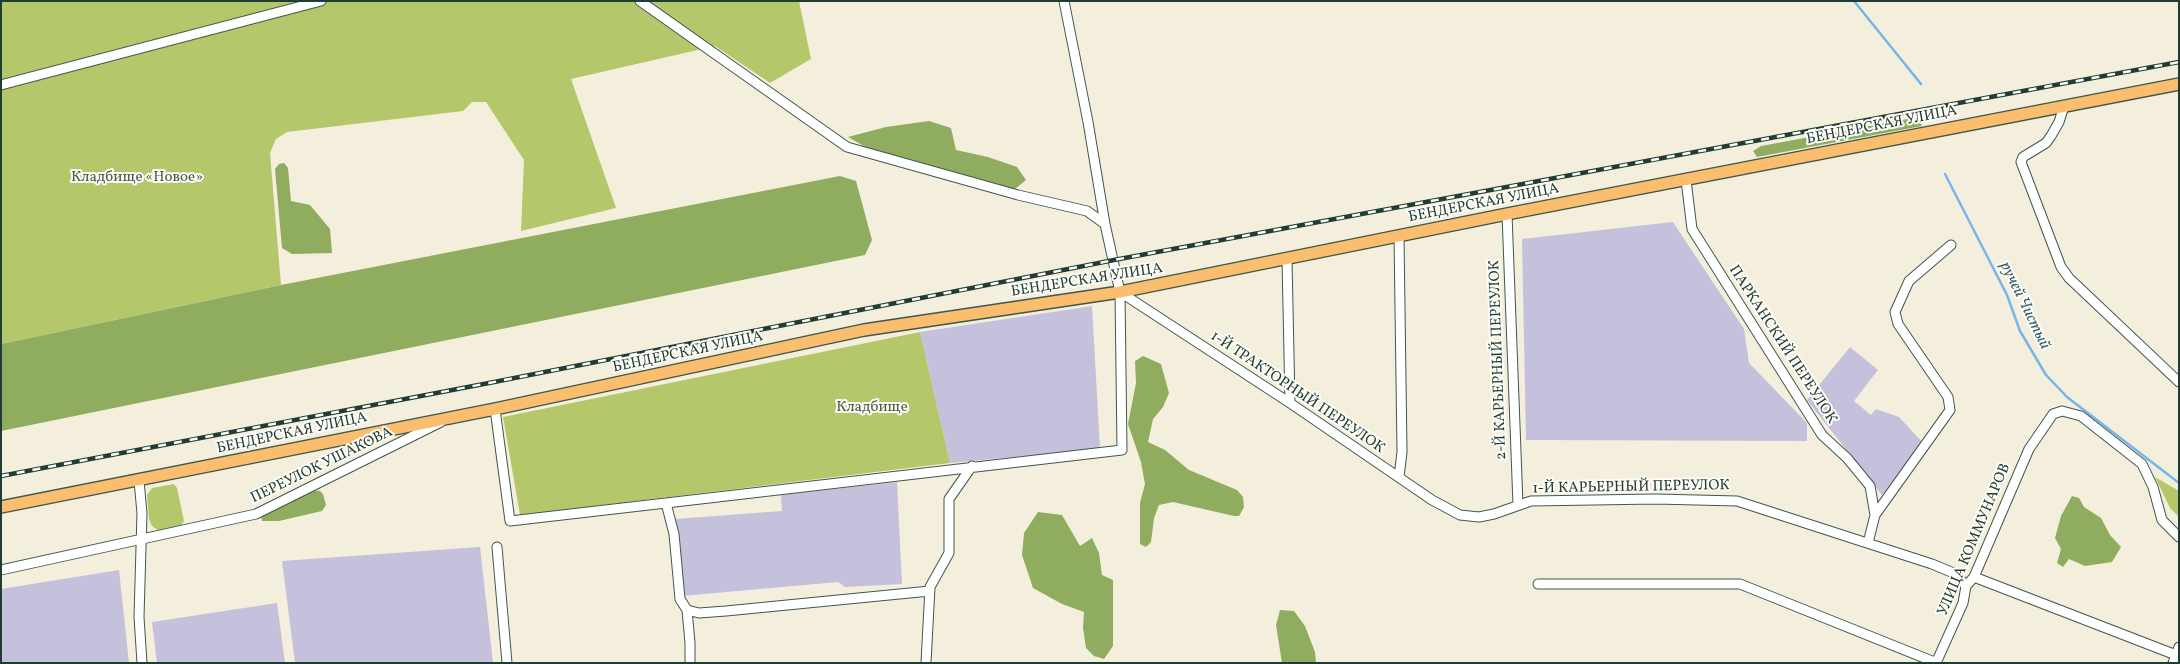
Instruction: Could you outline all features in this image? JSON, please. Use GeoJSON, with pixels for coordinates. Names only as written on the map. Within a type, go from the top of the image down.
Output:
{"type":"FeatureCollection","features":[{"type":"Feature","properties":{"kind":"main road","name":"БЕНДЕРСКАЯ УЛИЦА"},"geometry":{"type":"LineString","coordinates":[[1,507],[495,409],[864,330],[1120,292],[1508,214],[2179,84]]}},
{"type":"Feature","properties":{"kind":"street"},"geometry":{"type":"LineString","coordinates":[[1,85],[321,1]]}},
{"type":"Feature","properties":{"kind":"street"},"geometry":{"type":"LineString","coordinates":[[640,1],[847,147],[1018,195],[1088,211],[1105,224]]}},
{"type":"Feature","properties":{"kind":"street"},"geometry":{"type":"LineString","coordinates":[[495,409],[510,520],[1122,450],[1120,292],[1105,224],[1088,122],[1064,1]]}},
{"type":"Feature","properties":{"kind":"street"},"geometry":{"type":"LineString","coordinates":[[2064,106],[2059,122],[2046,143],[2023,158],[2021,162],[2061,267],[2069,278],[2179,382]]}},
{"type":"Feature","properties":{"kind":"street","name":"ПАРКАНСКИЙ ПЕРЕУЛОК"},"geometry":{"type":"LineString","coordinates":[[1686,180],[1692,229],[1822,434],[1847,458],[1870,486],[1875,515],[1868,543]]}},
{"type":"Feature","properties":{"kind":"street","name":"2-Й КАРЬЕРНЫЙ ПЕРЕУЛОК"},"geometry":{"type":"LineString","coordinates":[[1508,214],[1518,505]]}},
{"type":"Feature","properties":{"kind":"street"},"geometry":{"type":"LineString","coordinates":[[1399,477],[1402,452],[1400,236]]}},
{"type":"Feature","properties":{"kind":"street"},"geometry":{"type":"LineString","coordinates":[[1875,515],[1950,410],[1948,397],[1898,324],[1895,312],[1909,281],[1951,244]]}},
{"type":"Feature","properties":{"kind":"street"},"geometry":{"type":"LineString","coordinates":[[1287,259],[1290,403]]}},
{"type":"Feature","properties":{"kind":"street","name":"1-Й ТРАКТОРНЫЙ ПЕРЕУЛОК"},"geometry":{"type":"LineString","coordinates":[[1120,292],[1290,403],[1432,500],[1460,515]]}},
{"type":"Feature","properties":{"kind":"street","name":"УЛИЦА КОММУНАРОВ"},"geometry":{"type":"LineString","coordinates":[[1936,663],[1963,602],[1966,586],[1974,577],[2031,444],[2053,414],[2062,411],[2081,416],[2142,464],[2153,487],[2162,520],[2179,537]]}},
{"type":"Feature","properties":{"kind":"street","name":"ПЕРЕУЛОК УШАКОВА"},"geometry":{"type":"LineString","coordinates":[[1,570],[142,541],[256,514],[452,417]]}},
{"type":"Feature","properties":{"kind":"street"},"geometry":{"type":"LineString","coordinates":[[926,663],[930,587],[949,553],[949,499],[972,466]]}},
{"type":"Feature","properties":{"kind":"street"},"geometry":{"type":"LineString","coordinates":[[139,481],[142,541],[139,617],[142,663]]}},
{"type":"Feature","properties":{"kind":"street","name":"1-Й КАРЬЕРНЫЙ ПЕРЕУЛОК"},"geometry":{"type":"LineString","coordinates":[[1460,515],[1479,517],[1494,514],[1531,501],[1656,499],[1737,501],[1868,543],[1956,574],[1966,586]]}},
{"type":"Feature","properties":{"kind":"street"},"geometry":{"type":"LineString","coordinates":[[666,503],[674,534],[680,599],[687,610],[690,663]]}},
{"type":"Feature","properties":{"kind":"street"},"geometry":{"type":"LineString","coordinates":[[496,547],[507,663]]}},
{"type":"Feature","properties":{"kind":"street"},"geometry":{"type":"LineString","coordinates":[[1974,577],[2176,655]]}},
{"type":"Feature","properties":{"kind":"street"},"geometry":{"type":"LineString","coordinates":[[1538,584],[1740,584],[1936,663]]}},
{"type":"Feature","properties":{"kind":"street"},"geometry":{"type":"LineString","coordinates":[[687,610],[699,613],[726,611],[930,591]]}},
{"type":"Feature","properties":{"kind":"shaded area"},"geometry":{"type":"Polygon","coordinates":[[[1673,222],[1744,329],[1749,363],[1807,423],[1807,441],[1526,440],[1522,239],[1673,222]]]}},
{"type":"Feature","properties":{"kind":"shaded area"},"geometry":{"type":"Polygon","coordinates":[[[1092,306],[1100,449],[950,463],[920,332],[1092,306]]]}},
{"type":"Feature","properties":{"kind":"shaded area"},"geometry":{"type":"Polygon","coordinates":[[[1850,347],[1878,370],[1854,401],[1871,415],[1876,409],[1899,417],[1924,444],[1882,495],[1807,400],[1850,347]]]}},
{"type":"Feature","properties":{"kind":"shaded area"},"geometry":{"type":"Polygon","coordinates":[[[897,482],[902,584],[845,587],[838,582],[682,596],[675,519],[782,511],[781,495],[897,482]]]}},
{"type":"Feature","properties":{"kind":"shaded area"},"geometry":{"type":"Polygon","coordinates":[[[480,547],[493,663],[295,663],[282,561],[480,547]]]}},
{"type":"Feature","properties":{"kind":"shaded area"},"geometry":{"type":"Polygon","coordinates":[[[119,570],[129,663],[1,663],[1,589],[119,570]]]}},
{"type":"Feature","properties":{"kind":"shaded area"},"geometry":{"type":"Polygon","coordinates":[[[277,603],[285,663],[157,663],[152,622],[277,603]]]}},
{"type":"Feature","properties":{"kind":"green space","name":"Кладбище «Новое»"},"geometry":{"type":"Polygon","coordinates":[[[1,1],[799,1],[811,59],[770,83],[715,46],[571,79],[616,208],[521,231],[524,160],[486,102],[472,102],[463,111],[287,132],[276,139],[270,153],[281,285],[1,344],[1,1]]]}},
{"type":"Feature","properties":{"kind":"green space"},"geometry":{"type":"Polygon","coordinates":[[[1913,118],[1919,121],[1922,126],[1757,157],[1753,151],[1761,146],[1913,118]]]}},
{"type":"Feature","properties":{"kind":"green space"},"geometry":{"type":"Polygon","coordinates":[[[929,121],[951,128],[956,150],[988,157],[1017,167],[1026,180],[1015,189],[869,149],[848,137],[886,127],[929,121]]]}},
{"type":"Feature","properties":{"kind":"green space"},"geometry":{"type":"Polygon","coordinates":[[[284,163],[288,168],[291,201],[310,205],[330,229],[332,253],[292,254],[282,248],[275,169],[279,164],[284,163]]]}},
{"type":"Feature","properties":{"kind":"green space"},"geometry":{"type":"Polygon","coordinates":[[[840,176],[856,181],[872,240],[865,255],[1,431],[1,344],[281,285],[840,176]]]}},
{"type":"Feature","properties":{"kind":"green space","name":"Кладбище"},"geometry":{"type":"Polygon","coordinates":[[[920,332],[950,463],[520,515],[503,417],[920,332]]]}},
{"type":"Feature","properties":{"kind":"green space"},"geometry":{"type":"Polygon","coordinates":[[[1143,356],[1161,364],[1169,393],[1163,407],[1153,419],[1148,442],[1165,450],[1189,470],[1237,490],[1243,497],[1244,507],[1239,516],[1234,516],[1173,502],[1159,505],[1154,518],[1151,542],[1146,547],[1140,544],[1140,503],[1145,484],[1141,462],[1128,424],[1136,383],[1135,361],[1143,356]]]}},
{"type":"Feature","properties":{"kind":"green space"},"geometry":{"type":"Polygon","coordinates":[[[2155,477],[2179,491],[2179,517],[2170,508],[2155,477]]]}},
{"type":"Feature","properties":{"kind":"green space"},"geometry":{"type":"Polygon","coordinates":[[[174,484],[177,488],[184,521],[180,528],[159,531],[152,526],[149,519],[147,495],[152,488],[174,484]]]}},
{"type":"Feature","properties":{"kind":"green space"},"geometry":{"type":"Polygon","coordinates":[[[310,490],[320,491],[323,494],[326,505],[322,511],[279,521],[262,521],[261,514],[310,490]]]}},
{"type":"Feature","properties":{"kind":"green space"},"geometry":{"type":"Polygon","coordinates":[[[2072,496],[2079,498],[2084,507],[2101,518],[2110,535],[2121,547],[2112,562],[2085,566],[2069,559],[2063,567],[2057,563],[2061,549],[2055,538],[2061,516],[2072,496]]]}},
{"type":"Feature","properties":{"kind":"green space"},"geometry":{"type":"Polygon","coordinates":[[[1038,512],[1062,515],[1080,546],[1092,538],[1099,553],[1102,575],[1113,580],[1113,646],[1104,659],[1094,656],[1086,648],[1083,628],[1084,612],[1062,604],[1033,588],[1022,555],[1024,533],[1038,512]]]}},
{"type":"Feature","properties":{"kind":"green space"},"geometry":{"type":"Polygon","coordinates":[[[1280,610],[1294,611],[1305,626],[1315,652],[1316,663],[1282,663],[1276,625],[1280,610]]]}},
{"type":"Feature","properties":{"kind":"waterway","name":"ручей Чистый"},"geometry":{"type":"LineString","coordinates":[[1854,1],[1921,84]]}},
{"type":"Feature","properties":{"kind":"waterway","name":"ручей Чистый"},"geometry":{"type":"LineString","coordinates":[[1945,174],[2007,295],[2020,331],[2046,375],[2067,397],[2179,483]]}},
{"type":"Feature","properties":{"kind":"railway"},"geometry":{"type":"LineString","coordinates":[[1,476],[489,383],[1114,260],[2179,62]]}}]}
